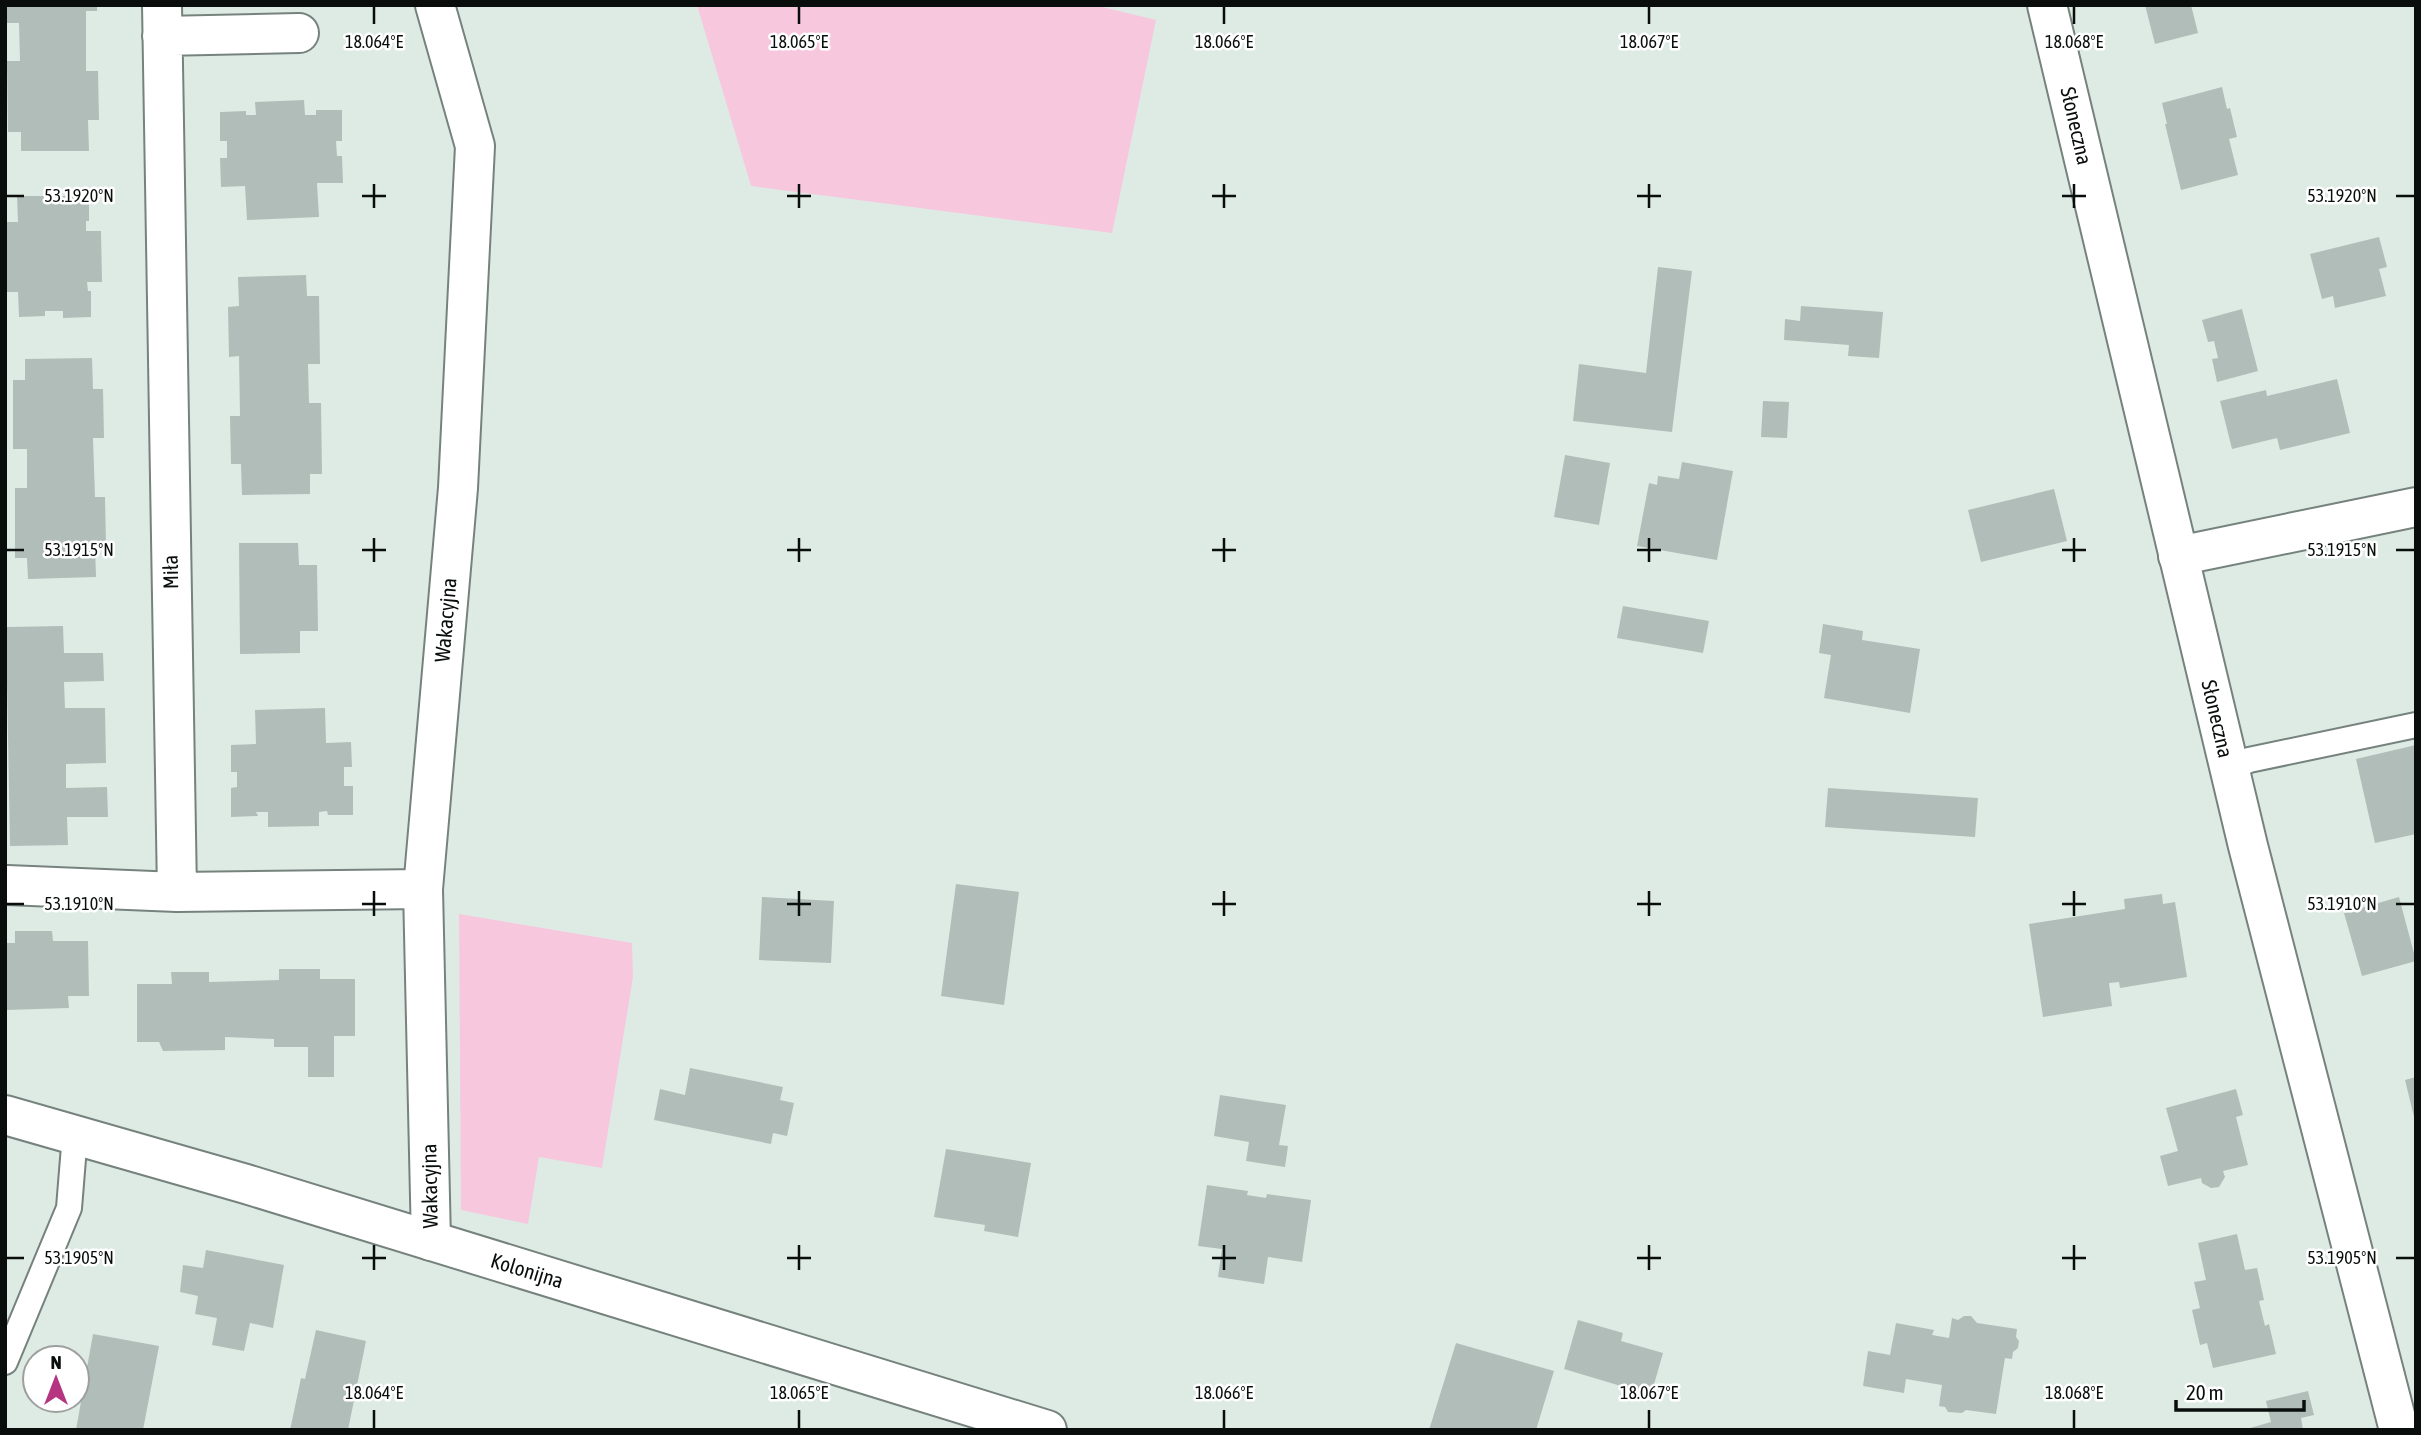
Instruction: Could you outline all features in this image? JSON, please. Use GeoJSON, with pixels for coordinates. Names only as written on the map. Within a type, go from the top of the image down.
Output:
{"type":"FeatureCollection","features":[{"type":"Feature","properties":{"kind":"street","name":"Wakacyjna"},"geometry":{"type":"LineString","coordinates":[[431,1241],[423,889],[458,488],[475,146],[435,5]]}},
{"type":"Feature","properties":{"kind":"street","name":"Słoneczna"},"geometry":{"type":"LineString","coordinates":[[2047,5],[2229,769],[2399,1430]]}},
{"type":"Feature","properties":{"kind":"street"},"geometry":{"type":"LineString","coordinates":[[162,21],[299,33]]}},
{"type":"Feature","properties":{"kind":"street","name":"Miła"},"geometry":{"type":"LineString","coordinates":[[162,21],[177,892]]}},
{"type":"Feature","properties":{"kind":"street"},"geometry":{"type":"LineString","coordinates":[[2178,556],[2416,507]]}},
{"type":"Feature","properties":{"kind":"street"},"geometry":{"type":"LineString","coordinates":[[6,885],[177,892],[423,889]]}},
{"type":"Feature","properties":{"kind":"street","name":"Kolonijna"},"geometry":{"type":"LineString","coordinates":[[5,1115],[431,1241],[1047,1430]]}},
{"type":"Feature","properties":{"kind":"lane"},"geometry":{"type":"LineString","coordinates":[[2229,769],[2249,760],[2416,725]]}},
{"type":"Feature","properties":{"kind":"lane"},"geometry":{"type":"LineString","coordinates":[[5,1362],[69,1208],[75,1134]]}},
{"type":"Feature","properties":{"kind":"shaded area"},"geometry":{"type":"Polygon","coordinates":[[[697,5],[1094,5],[1156,20],[1112,233],[751,186],[697,5]]]}},
{"type":"Feature","properties":{"kind":"shaded area"},"geometry":{"type":"Polygon","coordinates":[[[459,914],[632,943],[633,977],[602,1168],[539,1157],[528,1224],[461,1210],[459,914]]]}},
{"type":"Feature","properties":{"kind":"building"},"geometry":{"type":"Polygon","coordinates":[[[6,5],[97,5],[97,11],[86,11],[86,71],[98,71],[99,120],[88,120],[89,151],[21,151],[21,132],[8,132],[7,61],[20,61],[19,23],[6,23],[6,5]]]}},
{"type":"Feature","properties":{"kind":"building"},"geometry":{"type":"Polygon","coordinates":[[[2145,5],[2191,5],[2198,33],[2155,44],[2145,5]]]}},
{"type":"Feature","properties":{"kind":"building"},"geometry":{"type":"Polygon","coordinates":[[[2222,87],[2237,137],[2229,139],[2238,175],[2181,190],[2162,103],[2222,87]]]}},
{"type":"Feature","properties":{"kind":"building"},"geometry":{"type":"Polygon","coordinates":[[[304,100],[305,115],[316,115],[316,110],[342,110],[342,141],[336,141],[337,156],[342,156],[343,183],[317,183],[319,217],[247,220],[245,186],[221,187],[220,158],[227,158],[227,141],[220,141],[220,112],[246,111],[246,115],[256,115],[255,102],[304,100]]]}},
{"type":"Feature","properties":{"kind":"building"},"geometry":{"type":"Polygon","coordinates":[[[17,196],[44,196],[44,202],[60,202],[60,196],[89,196],[89,221],[86,221],[86,231],[101,231],[102,282],[87,282],[88,291],[91,291],[91,317],[63,318],[63,311],[45,311],[45,316],[19,317],[18,292],[5,292],[5,222],[18,222],[17,196]]]}},
{"type":"Feature","properties":{"kind":"building"},"geometry":{"type":"Polygon","coordinates":[[[2379,237],[2387,267],[2379,269],[2386,296],[2335,308],[2333,296],[2322,299],[2310,254],[2379,237]]]}},
{"type":"Feature","properties":{"kind":"building"},"geometry":{"type":"Polygon","coordinates":[[[1658,267],[1692,271],[1672,432],[1573,421],[1579,364],[1646,373],[1658,267]]]}},
{"type":"Feature","properties":{"kind":"building"},"geometry":{"type":"Polygon","coordinates":[[[306,275],[307,296],[319,296],[320,364],[308,364],[309,403],[321,403],[322,474],[310,474],[310,494],[242,495],[241,464],[231,464],[230,416],[240,416],[239,356],[229,357],[228,307],[239,306],[238,277],[306,275]]]}},
{"type":"Feature","properties":{"kind":"building"},"geometry":{"type":"Polygon","coordinates":[[[1801,306],[1883,312],[1879,358],[1848,356],[1849,345],[1784,340],[1785,319],[1800,321],[1801,306]]]}},
{"type":"Feature","properties":{"kind":"building"},"geometry":{"type":"Polygon","coordinates":[[[2242,309],[2258,371],[2217,382],[2212,359],[2218,358],[2214,341],[2208,342],[2202,320],[2242,309]]]}},
{"type":"Feature","properties":{"kind":"building"},"geometry":{"type":"Polygon","coordinates":[[[92,358],[93,389],[103,389],[104,438],[93,438],[95,497],[105,497],[106,545],[95,546],[96,577],[28,579],[27,558],[15,558],[15,488],[27,488],[27,449],[13,449],[13,380],[25,380],[25,359],[92,358]]]}},
{"type":"Feature","properties":{"kind":"building"},"geometry":{"type":"Polygon","coordinates":[[[2337,379],[2350,433],[2280,450],[2277,438],[2232,449],[2220,401],[2266,390],[2267,396],[2337,379]]]}},
{"type":"Feature","properties":{"kind":"building"},"geometry":{"type":"Polygon","coordinates":[[[1763,401],[1789,402],[1787,438],[1761,437],[1763,401]]]}},
{"type":"Feature","properties":{"kind":"building"},"geometry":{"type":"Polygon","coordinates":[[[1565,455],[1610,463],[1599,525],[1554,517],[1565,455]]]}},
{"type":"Feature","properties":{"kind":"building"},"geometry":{"type":"Polygon","coordinates":[[[1682,462],[1733,471],[1717,560],[1637,546],[1649,483],[1657,485],[1658,476],[1679,479],[1682,462]]]}},
{"type":"Feature","properties":{"kind":"building"},"geometry":{"type":"Polygon","coordinates":[[[2054,489],[2067,541],[1981,562],[1968,510],[2054,489]]]}},
{"type":"Feature","properties":{"kind":"building"},"geometry":{"type":"Polygon","coordinates":[[[239,543],[298,543],[299,565],[317,565],[318,631],[300,631],[300,653],[240,654],[239,543]]]}},
{"type":"Feature","properties":{"kind":"building"},"geometry":{"type":"Polygon","coordinates":[[[1623,606],[1709,621],[1703,653],[1617,638],[1623,606]]]}},
{"type":"Feature","properties":{"kind":"building"},"geometry":{"type":"Polygon","coordinates":[[[1823,624],[1863,631],[1862,640],[1920,649],[1910,713],[1824,698],[1831,655],[1819,653],[1823,624]]]}},
{"type":"Feature","properties":{"kind":"building"},"geometry":{"type":"Polygon","coordinates":[[[63,626],[64,653],[103,653],[104,681],[64,682],[65,708],[105,708],[106,763],[66,764],[66,788],[107,787],[108,817],[67,817],[68,845],[10,846],[6,627],[63,626]]]}},
{"type":"Feature","properties":{"kind":"building"},"geometry":{"type":"Polygon","coordinates":[[[325,708],[326,743],[351,742],[352,767],[344,767],[344,786],[353,786],[353,815],[328,815],[327,811],[319,812],[319,826],[268,827],[268,812],[256,812],[258,816],[231,817],[231,788],[237,787],[237,772],[231,772],[231,745],[256,744],[255,710],[325,708]]]}},
{"type":"Feature","properties":{"kind":"building"},"geometry":{"type":"Polygon","coordinates":[[[2416,745],[2416,834],[2375,843],[2356,759],[2416,745]]]}},
{"type":"Feature","properties":{"kind":"building"},"geometry":{"type":"Polygon","coordinates":[[[1828,788],[1978,798],[1975,837],[1825,827],[1828,788]]]}},
{"type":"Feature","properties":{"kind":"building"},"geometry":{"type":"Polygon","coordinates":[[[956,884],[1019,892],[1004,1005],[941,996],[956,884]]]}},
{"type":"Feature","properties":{"kind":"building"},"geometry":{"type":"Polygon","coordinates":[[[2162,894],[2163,904],[2175,902],[2187,977],[2120,988],[2119,982],[2109,983],[2112,1006],[2043,1017],[2029,924],[2125,909],[2124,899],[2162,894]]]}},
{"type":"Feature","properties":{"kind":"building"},"geometry":{"type":"Polygon","coordinates":[[[762,897],[834,901],[831,963],[759,960],[762,897]]]}},
{"type":"Feature","properties":{"kind":"building"},"geometry":{"type":"Polygon","coordinates":[[[2399,897],[2416,961],[2362,976],[2344,913],[2399,897]]]}},
{"type":"Feature","properties":{"kind":"building"},"geometry":{"type":"Polygon","coordinates":[[[15,931],[52,931],[53,941],[88,941],[89,996],[68,996],[69,1008],[6,1010],[5,943],[15,943],[15,931]]]}},
{"type":"Feature","properties":{"kind":"building"},"geometry":{"type":"Polygon","coordinates":[[[279,969],[320,969],[320,979],[355,979],[355,1036],[334,1036],[334,1077],[308,1077],[308,1047],[274,1047],[274,1039],[225,1037],[225,1050],[163,1051],[159,1042],[137,1042],[137,984],[172,984],[171,972],[209,972],[209,982],[279,980],[279,969]]]}},
{"type":"Feature","properties":{"kind":"building"},"geometry":{"type":"Polygon","coordinates":[[[690,1068],[783,1087],[780,1100],[794,1103],[787,1136],[773,1133],[771,1144],[654,1120],[660,1089],[685,1095],[690,1068]]]}},
{"type":"Feature","properties":{"kind":"building"},"geometry":{"type":"Polygon","coordinates":[[[2416,1077],[2416,1121],[2415,1121],[2405,1080],[2416,1077]]]}},
{"type":"Feature","properties":{"kind":"building"},"geometry":{"type":"Polygon","coordinates":[[[2236,1089],[2243,1115],[2236,1117],[2248,1165],[2223,1171],[2225,1177],[2219,1187],[2211,1188],[2202,1183],[2201,1178],[2168,1186],[2160,1156],[2178,1151],[2166,1108],[2236,1089]]]}},
{"type":"Feature","properties":{"kind":"building"},"geometry":{"type":"Polygon","coordinates":[[[1220,1095],[1286,1105],[1279,1145],[1288,1146],[1285,1167],[1246,1161],[1249,1142],[1214,1136],[1220,1095]]]}},
{"type":"Feature","properties":{"kind":"building"},"geometry":{"type":"Polygon","coordinates":[[[946,1149],[1031,1163],[1018,1237],[984,1231],[985,1225],[934,1217],[946,1149]]]}},
{"type":"Feature","properties":{"kind":"building"},"geometry":{"type":"Polygon","coordinates":[[[1207,1185],[1248,1191],[1247,1195],[1266,1198],[1267,1194],[1311,1200],[1302,1262],[1268,1257],[1264,1284],[1218,1277],[1222,1249],[1198,1246],[1207,1185]]]}},
{"type":"Feature","properties":{"kind":"building"},"geometry":{"type":"Polygon","coordinates":[[[2237,1234],[2245,1270],[2257,1268],[2264,1300],[2259,1301],[2265,1326],[2269,1324],[2276,1354],[2213,1368],[2207,1343],[2200,1345],[2192,1310],[2200,1308],[2194,1282],[2206,1280],[2198,1243],[2237,1234]]]}},
{"type":"Feature","properties":{"kind":"building"},"geometry":{"type":"Polygon","coordinates":[[[206,1250],[284,1265],[273,1328],[250,1323],[244,1351],[212,1345],[217,1318],[195,1314],[198,1296],[180,1292],[183,1265],[203,1268],[206,1250]]]}},
{"type":"Feature","properties":{"kind":"building"},"geometry":{"type":"Polygon","coordinates":[[[1971,1316],[1977,1323],[2017,1329],[2018,1348],[2013,1352],[2012,1359],[2005,1358],[1996,1414],[1966,1410],[1962,1413],[1948,1412],[1945,1407],[1939,1406],[1942,1385],[1906,1379],[1904,1393],[1863,1386],[1868,1351],[1890,1355],[1896,1323],[1934,1330],[1932,1335],[1949,1338],[1952,1318],[1958,1320],[1971,1316]]]}},
{"type":"Feature","properties":{"kind":"building"},"geometry":{"type":"Polygon","coordinates":[[[1578,1320],[1623,1333],[1621,1341],[1663,1353],[1651,1395],[1564,1369],[1578,1320]]]}},
{"type":"Feature","properties":{"kind":"building"},"geometry":{"type":"Polygon","coordinates":[[[316,1330],[366,1341],[348,1430],[290,1430],[301,1378],[305,1379],[316,1330]]]}},
{"type":"Feature","properties":{"kind":"building"},"geometry":{"type":"Polygon","coordinates":[[[93,1334],[159,1346],[143,1430],[76,1430],[79,1414],[91,1414],[93,1334]]]}},
{"type":"Feature","properties":{"kind":"building"},"geometry":{"type":"Polygon","coordinates":[[[1456,1343],[1554,1371],[1536,1430],[1429,1430],[1456,1343]]]}},
{"type":"Feature","properties":{"kind":"building"},"geometry":{"type":"Polygon","coordinates":[[[2308,1391],[2314,1415],[2301,1418],[2303,1430],[2243,1430],[2271,1422],[2266,1401],[2308,1391]]]}}]}
